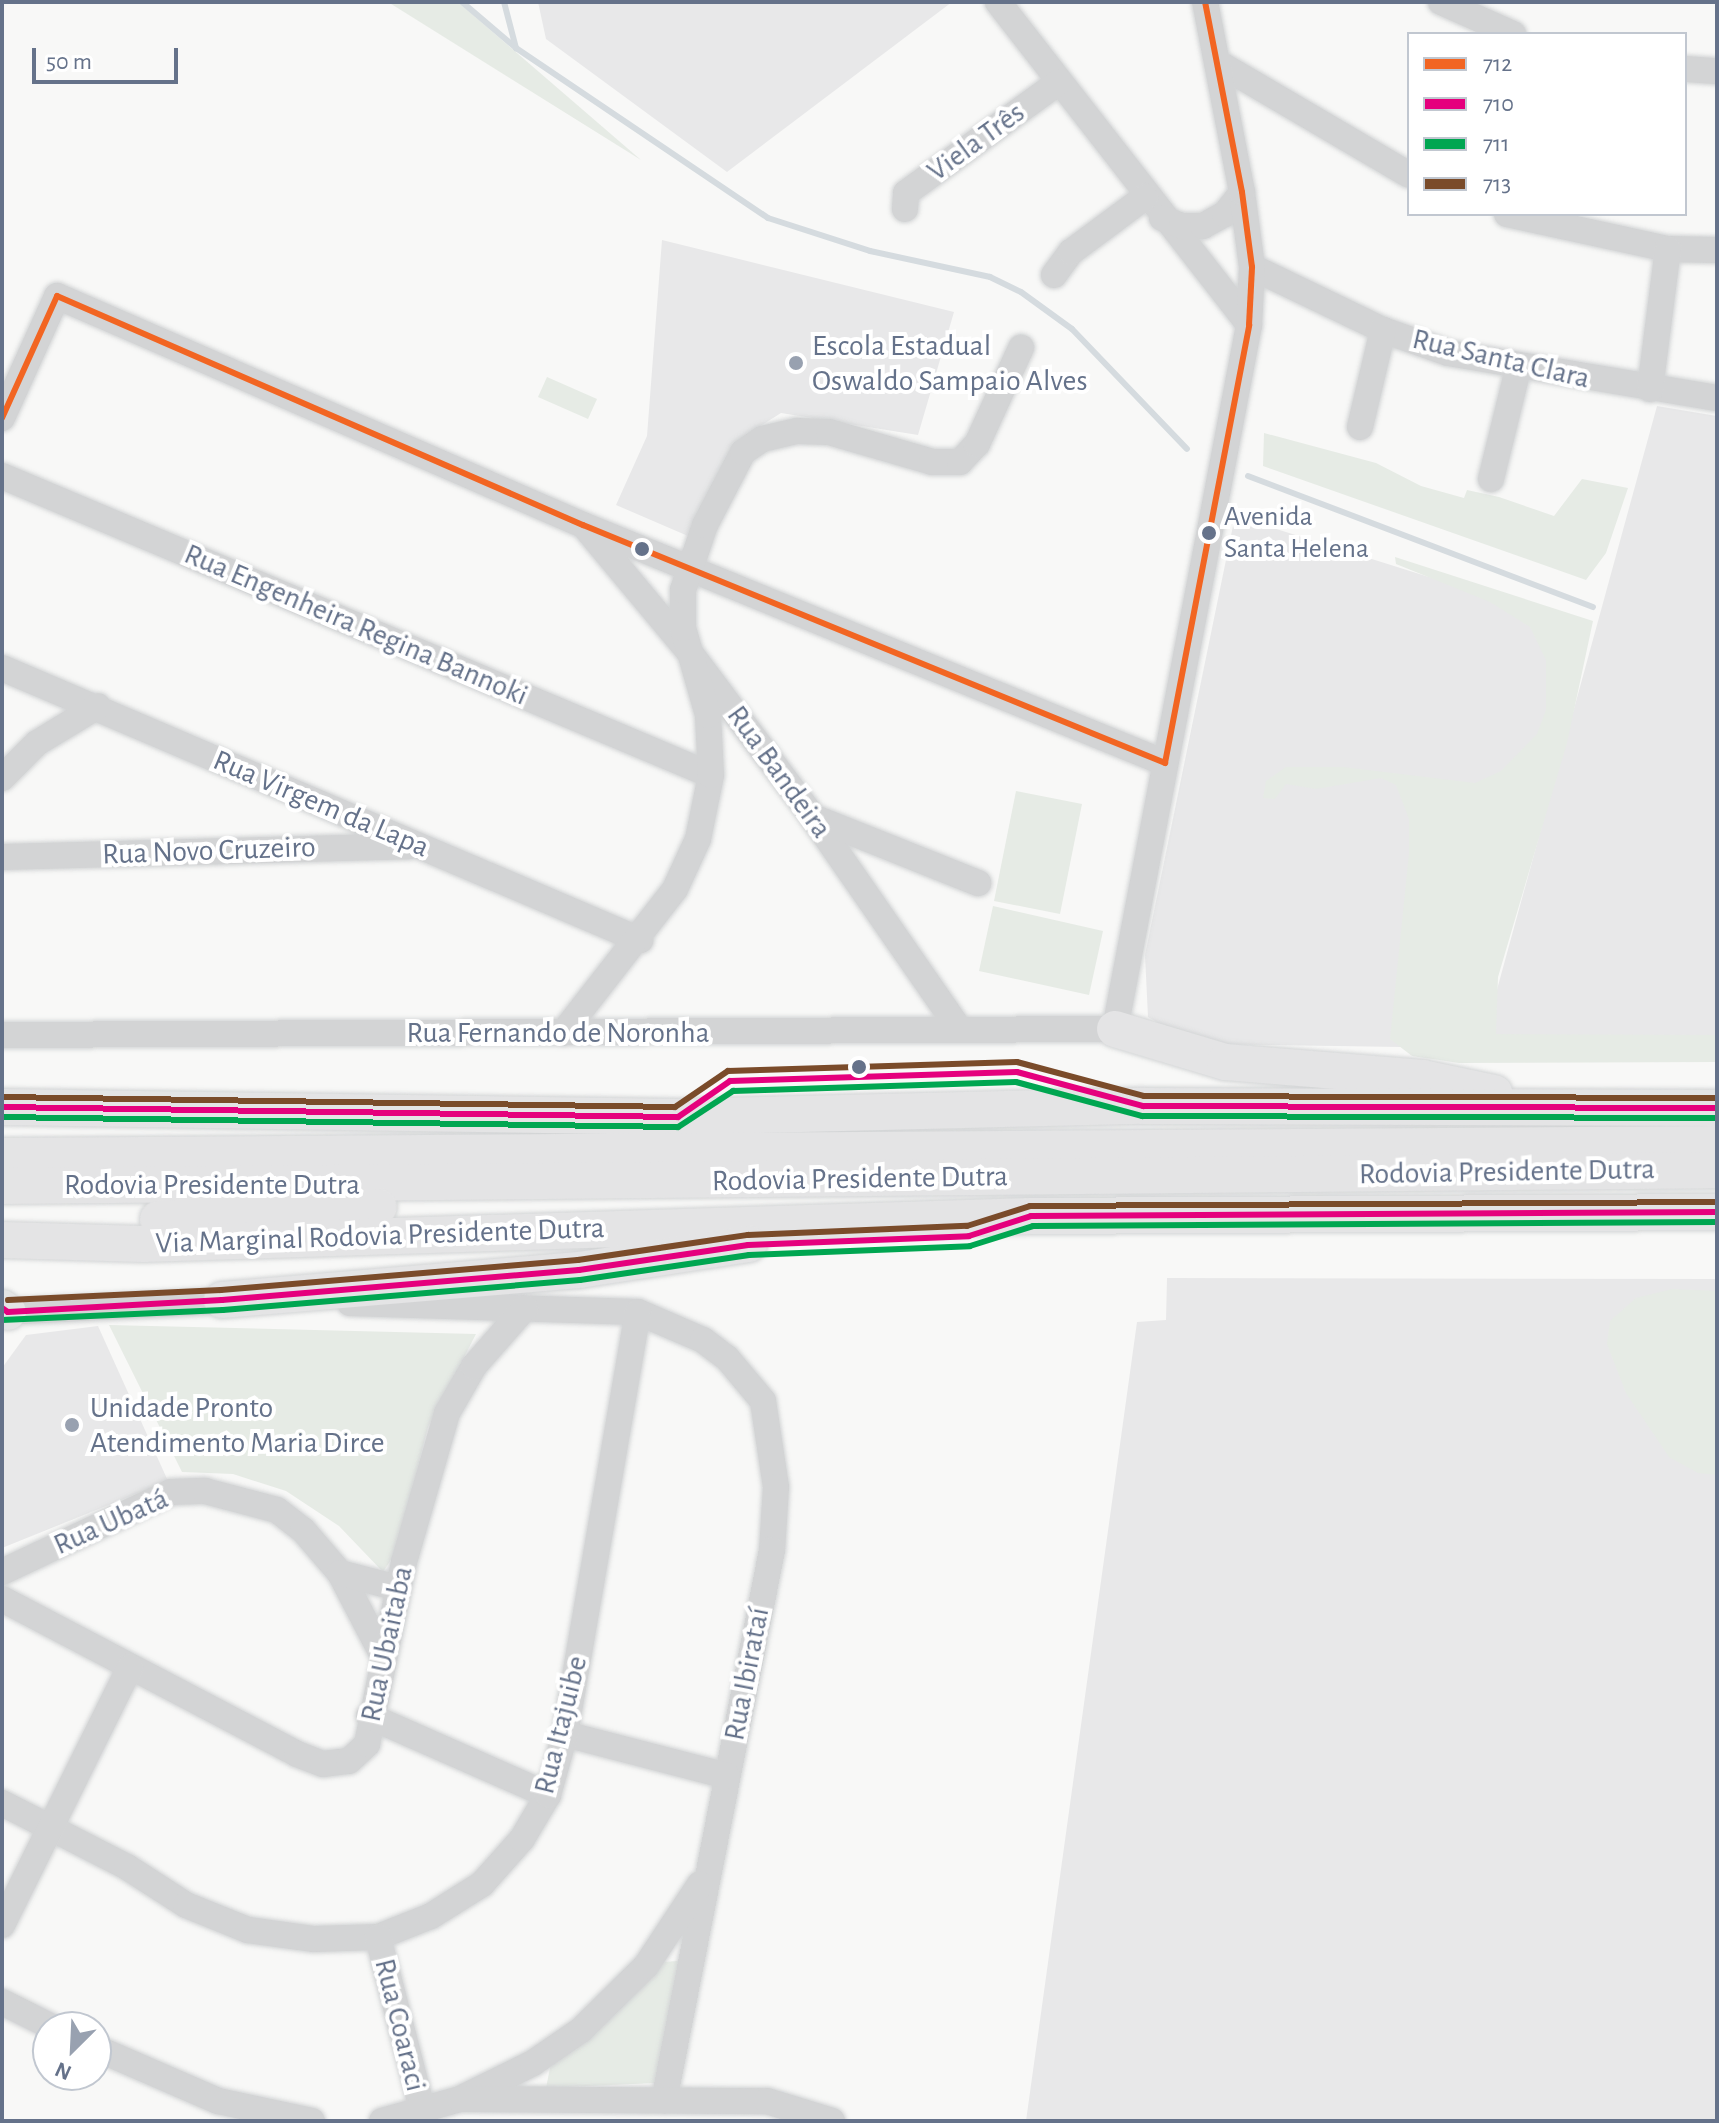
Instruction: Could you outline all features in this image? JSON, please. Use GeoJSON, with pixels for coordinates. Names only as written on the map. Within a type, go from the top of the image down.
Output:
{"type":"FeatureCollection","features":[{"type":"Feature","properties":{"kind":"highway"},"geometry":{"type":"LineString","coordinates":[[1115,1029],[1225,1062],[1423,1078],[1550,1107]]}},
{"type":"Feature","properties":{"kind":"highway","name":"Rodovia Presidente Dutra"},"geometry":{"type":"LineString","coordinates":[[2,1107],[678,1117],[1143,1106],[1717,1108]]}},
{"type":"Feature","properties":{"kind":"highway","name":"Rodovia Presidente Dutra"},"geometry":{"type":"LineString","coordinates":[[2,1156],[1717,1144]]}},
{"type":"Feature","properties":{"kind":"highway","name":"Rodovia Presidente Dutra"},"geometry":{"type":"LineString","coordinates":[[2,1186],[1717,1170]]}},
{"type":"Feature","properties":{"kind":"highway"},"geometry":{"type":"LineString","coordinates":[[2,1234],[35,1226],[542,1200],[571,1182]]}},
{"type":"Feature","properties":{"kind":"highway","name":"Via Marginal Rodovia Presidente Dutra"},"geometry":{"type":"LineString","coordinates":[[2,1240],[143,1244],[1031,1216],[1717,1212]]}},
{"type":"Feature","properties":{"kind":"highway"},"geometry":{"type":"LineString","coordinates":[[222,1300],[579,1270],[748,1245],[969,1236],[1031,1216]]}},
{"type":"Feature","properties":{"kind":"street"},"geometry":{"type":"LineString","coordinates":[[998,2],[1145,197],[1249,325]]}},
{"type":"Feature","properties":{"kind":"street"},"geometry":{"type":"LineString","coordinates":[[1115,1029],[1249,325],[1252,267],[1242,192],[1220,64],[1205,2]]}},
{"type":"Feature","properties":{"kind":"street"},"geometry":{"type":"LineString","coordinates":[[1441,2],[1508,32]]}},
{"type":"Feature","properties":{"kind":"street"},"geometry":{"type":"LineString","coordinates":[[1220,64],[1407,174]]}},
{"type":"Feature","properties":{"kind":"street"},"geometry":{"type":"LineString","coordinates":[[1687,69],[1717,71]]}},
{"type":"Feature","properties":{"kind":"street","name":"Viela Três"},"geometry":{"type":"LineString","coordinates":[[905,209],[906,193],[1059,82]]}},
{"type":"Feature","properties":{"kind":"street"},"geometry":{"type":"LineString","coordinates":[[1231,124],[1258,107],[1295,110]]}},
{"type":"Feature","properties":{"kind":"street"},"geometry":{"type":"LineString","coordinates":[[1162,218],[1203,226],[1225,214],[1242,192]]}},
{"type":"Feature","properties":{"kind":"street"},"geometry":{"type":"LineString","coordinates":[[1054,275],[1071,252],[1145,197]]}},
{"type":"Feature","properties":{"kind":"street"},"geometry":{"type":"LineString","coordinates":[[1524,216],[1583,223],[1668,249],[1717,250]]}},
{"type":"Feature","properties":{"kind":"street"},"geometry":{"type":"LineString","coordinates":[[1650,389],[1668,249]]}},
{"type":"Feature","properties":{"kind":"street","name":"Rua Santa Clara"},"geometry":{"type":"LineString","coordinates":[[1252,267],[1383,330],[1448,353],[1518,369],[1717,398]]}},
{"type":"Feature","properties":{"kind":"street"},"geometry":{"type":"LineString","coordinates":[[2,418],[57,296],[583,525],[1165,763]]}},
{"type":"Feature","properties":{"kind":"street"},"geometry":{"type":"LineString","coordinates":[[1360,427],[1383,330]]}},
{"type":"Feature","properties":{"kind":"street"},"geometry":{"type":"LineString","coordinates":[[563,1033],[640,940],[675,889],[698,839],[711,775],[708,715],[682,614],[688,566],[725,482],[743,452],[762,439],[797,431],[829,432],[932,462],[960,462],[977,444],[1021,348]]}},
{"type":"Feature","properties":{"kind":"street"},"geometry":{"type":"LineString","coordinates":[[1491,479],[1518,369]]}},
{"type":"Feature","properties":{"kind":"street","name":"Rua Engenheira Regina Bannoki"},"geometry":{"type":"LineString","coordinates":[[2,476],[711,775]]}},
{"type":"Feature","properties":{"kind":"street","name":"Rua Bandeira"},"geometry":{"type":"LineString","coordinates":[[583,525],[691,654],[813,817],[960,1030]]}},
{"type":"Feature","properties":{"kind":"street","name":"Rua Virgem da Lapa"},"geometry":{"type":"LineString","coordinates":[[2,668],[98,706],[640,940]]}},
{"type":"Feature","properties":{"kind":"street"},"geometry":{"type":"LineString","coordinates":[[2,778],[37,743],[98,706]]}},
{"type":"Feature","properties":{"kind":"street"},"geometry":{"type":"LineString","coordinates":[[813,817],[978,883]]}},
{"type":"Feature","properties":{"kind":"street","name":"Rua Novo Cruzeiro"},"geometry":{"type":"LineString","coordinates":[[2,857],[417,845]]}},
{"type":"Feature","properties":{"kind":"street","name":"Rua Fernando de Noronha"},"geometry":{"type":"LineString","coordinates":[[2,1035],[1115,1029]]}},
{"type":"Feature","properties":{"kind":"street"},"geometry":{"type":"LineString","coordinates":[[4,1313],[222,1300],[638,1312]]}},
{"type":"Feature","properties":{"kind":"street","name":"Rua Ubaitaba"},"geometry":{"type":"LineString","coordinates":[[2,1599],[323,1764],[349,1761],[367,1744],[369,1716],[398,1588],[447,1413],[474,1366],[525,1308]]}},
{"type":"Feature","properties":{"kind":"street","name":"Rua Itajuibe"},"geometry":{"type":"LineString","coordinates":[[2,1803],[216,1920],[314,1939],[378,1937],[431,1916],[482,1884],[522,1839],[548,1795],[565,1734],[638,1312]]}},
{"type":"Feature","properties":{"kind":"street","name":"Rua Ibirataí"},"geometry":{"type":"LineString","coordinates":[[638,1312],[703,1340],[727,1358],[763,1401],[772,1432],[776,1487],[772,1550],[664,2101]]}},
{"type":"Feature","properties":{"kind":"street","name":"Rua Ubatá"},"geometry":{"type":"LineString","coordinates":[[2,1572],[171,1492],[205,1491],[277,1510],[303,1530],[340,1573],[383,1656]]}},
{"type":"Feature","properties":{"kind":"street"},"geometry":{"type":"LineString","coordinates":[[340,1573],[398,1588]]}},
{"type":"Feature","properties":{"kind":"street"},"geometry":{"type":"LineString","coordinates":[[2,1925],[130,1667]]}},
{"type":"Feature","properties":{"kind":"street"},"geometry":{"type":"LineString","coordinates":[[369,1716],[548,1795]]}},
{"type":"Feature","properties":{"kind":"street"},"geometry":{"type":"LineString","coordinates":[[565,1734],[727,1776]]}},
{"type":"Feature","properties":{"kind":"street"},"geometry":{"type":"LineString","coordinates":[[382,2121],[423,2112],[460,2099],[533,2063],[581,2030],[646,1966],[707,1875]]}},
{"type":"Feature","properties":{"kind":"street","name":"Rua Coaraci"},"geometry":{"type":"LineString","coordinates":[[378,1937],[423,2112]]}},
{"type":"Feature","properties":{"kind":"street"},"geometry":{"type":"LineString","coordinates":[[2,2002],[32,2017]]}},
{"type":"Feature","properties":{"kind":"street"},"geometry":{"type":"LineString","coordinates":[[112,2056],[219,2111],[312,2121]]}},
{"type":"Feature","properties":{"kind":"street"},"geometry":{"type":"LineString","coordinates":[[460,2099],[767,2101],[832,2121]]}},
{"type":"Feature","properties":{"kind":"shaded area"},"geometry":{"type":"Polygon","coordinates":[[[388,2],[458,2],[641,160],[388,2]]]}},
{"type":"Feature","properties":{"kind":"shaded area"},"geometry":{"type":"Polygon","coordinates":[[[538,2],[952,2],[727,172],[546,39],[538,2]]]}},
{"type":"Feature","properties":{"kind":"shaded area","name":"Escola Estadual Oswaldo Sampaio Alves"},"geometry":{"type":"Polygon","coordinates":[[[662,240],[954,312],[918,435],[781,413],[733,443],[688,536],[616,505],[647,436],[662,240]]]}},
{"type":"Feature","properties":{"kind":"shaded area"},"geometry":{"type":"Polygon","coordinates":[[[547,377],[597,399],[588,419],[538,397],[547,377]]]}},
{"type":"Feature","properties":{"kind":"shaded area"},"geometry":{"type":"Polygon","coordinates":[[[1657,406],[1717,416],[1717,1045],[1481,1048],[1657,406]]]}},
{"type":"Feature","properties":{"kind":"shaded area"},"geometry":{"type":"Polygon","coordinates":[[[1264,433],[1376,463],[1421,486],[1464,498],[1467,490],[1499,497],[1554,516],[1582,479],[1628,488],[1606,553],[1586,580],[1263,466],[1264,433]]]}},
{"type":"Feature","properties":{"kind":"shaded area"},"geometry":{"type":"Polygon","coordinates":[[[1235,516],[1588,627],[1467,1048],[1196,1044],[1148,1017],[1145,955],[1235,516]]]}},
{"type":"Feature","properties":{"kind":"shaded area"},"geometry":{"type":"Polygon","coordinates":[[[1395,557],[1593,621],[1567,743],[1498,977],[1496,1034],[1717,1035],[1717,1062],[1459,1063],[1412,1056],[1390,1039],[1409,853],[1409,819],[1396,785],[1381,778],[1316,789],[1286,784],[1275,799],[1263,798],[1266,781],[1286,767],[1343,767],[1475,783],[1501,771],[1537,734],[1546,710],[1546,660],[1530,627],[1490,602],[1396,564],[1395,557]]]}},
{"type":"Feature","properties":{"kind":"shaded area"},"geometry":{"type":"Polygon","coordinates":[[[1016,791],[1082,804],[1060,914],[994,901],[1016,791]]]}},
{"type":"Feature","properties":{"kind":"shaded area"},"geometry":{"type":"Polygon","coordinates":[[[993,906],[1103,931],[1089,995],[979,971],[993,906]]]}},
{"type":"Feature","properties":{"kind":"shaded area"},"geometry":{"type":"Polygon","coordinates":[[[1167,1278],[1717,1279],[1717,2121],[1026,2121],[1137,1322],[1166,1320],[1167,1278]]]}},
{"type":"Feature","properties":{"kind":"shaded area"},"geometry":{"type":"Polygon","coordinates":[[[1672,1289],[1717,1291],[1717,1475],[1698,1473],[1669,1457],[1626,1393],[1607,1344],[1610,1321],[1636,1298],[1672,1289]]]}},
{"type":"Feature","properties":{"kind":"shaded area"},"geometry":{"type":"Polygon","coordinates":[[[109,1325],[476,1334],[428,1427],[396,1552],[383,1572],[339,1526],[286,1491],[233,1474],[182,1472],[109,1325]]]}},
{"type":"Feature","properties":{"kind":"shaded area","name":"Unidade Pronto Atendimento Maria Dirce"},"geometry":{"type":"Polygon","coordinates":[[[98,1326],[168,1481],[2,1548],[2,1368],[26,1335],[98,1326]]]}},
{"type":"Feature","properties":{"kind":"shaded area"},"geometry":{"type":"Polygon","coordinates":[[[702,1959],[676,2082],[546,2088],[552,2058],[664,1962],[702,1959]]]}},
{"type":"Feature","properties":{"kind":"waterway"},"geometry":{"type":"LineString","coordinates":[[462,2],[516,48]]}},
{"type":"Feature","properties":{"kind":"waterway"},"geometry":{"type":"LineString","coordinates":[[504,2],[516,48],[768,218],[870,251],[990,277],[1021,292],[1072,329],[1187,449]]}},
{"type":"Feature","properties":{"kind":"waterway"},"geometry":{"type":"LineString","coordinates":[[1248,476],[1593,607]]}},
{"type":"Feature","properties":{"kind":"transit line","name":"712"},"geometry":{"type":"LineString","coordinates":[[1165,763],[1249,325],[1252,267],[1242,192],[1205,2]]}},
{"type":"Feature","properties":{"kind":"transit line","name":"712"},"geometry":{"type":"LineString","coordinates":[[57,296],[583,525],[1165,763]]}},
{"type":"Feature","properties":{"kind":"transit line","name":"712"},"geometry":{"type":"LineString","coordinates":[[2,418],[57,296]]}},
{"type":"Feature","properties":{"kind":"transit line","name":"713"},"geometry":{"type":"LineString","coordinates":[[2,1097],[675,1107],[728,1071],[1017,1062],[1144,1096],[1717,1098]]}},
{"type":"Feature","properties":{"kind":"transit line","name":"710"},"geometry":{"type":"LineString","coordinates":[[2,1107],[678,1117],[730,1081],[1017,1072],[1143,1106],[1717,1108]]}},
{"type":"Feature","properties":{"kind":"transit line","name":"711"},"geometry":{"type":"LineString","coordinates":[[2,1117],[678,1127],[733,1091],[1016,1082],[1142,1116],[1717,1118]]}},
{"type":"Feature","properties":{"kind":"transit line","name":"713"},"geometry":{"type":"LineString","coordinates":[[8,1300],[221,1290],[578,1260],[748,1235],[967,1226],[1030,1206],[1717,1202]]}},
{"type":"Feature","properties":{"kind":"transit line","name":"710"},"geometry":{"type":"LineString","coordinates":[[2,1308],[8,1312],[222,1300],[579,1270],[748,1245],[969,1236],[1031,1216],[1717,1212]]}},
{"type":"Feature","properties":{"kind":"transit line","name":"711"},"geometry":{"type":"LineString","coordinates":[[2,1320],[223,1310],[580,1280],[749,1255],[970,1246],[1033,1226],[1717,1222]]}},
{"type":"Feature","properties":{"kind":"place","name":"Escola Estadual Oswaldo Sampaio Alves"},"geometry":{"type":"Point","coordinates":[796,363]}},
{"type":"Feature","properties":{"kind":"place","name":"Avenida Santa Helena"},"geometry":{"type":"Point","coordinates":[1209,533]}},
{"type":"Feature","properties":{"kind":"place","name":"Unidade Pronto Atendimento Maria Dirce"},"geometry":{"type":"Point","coordinates":[72,1425]}}]}
